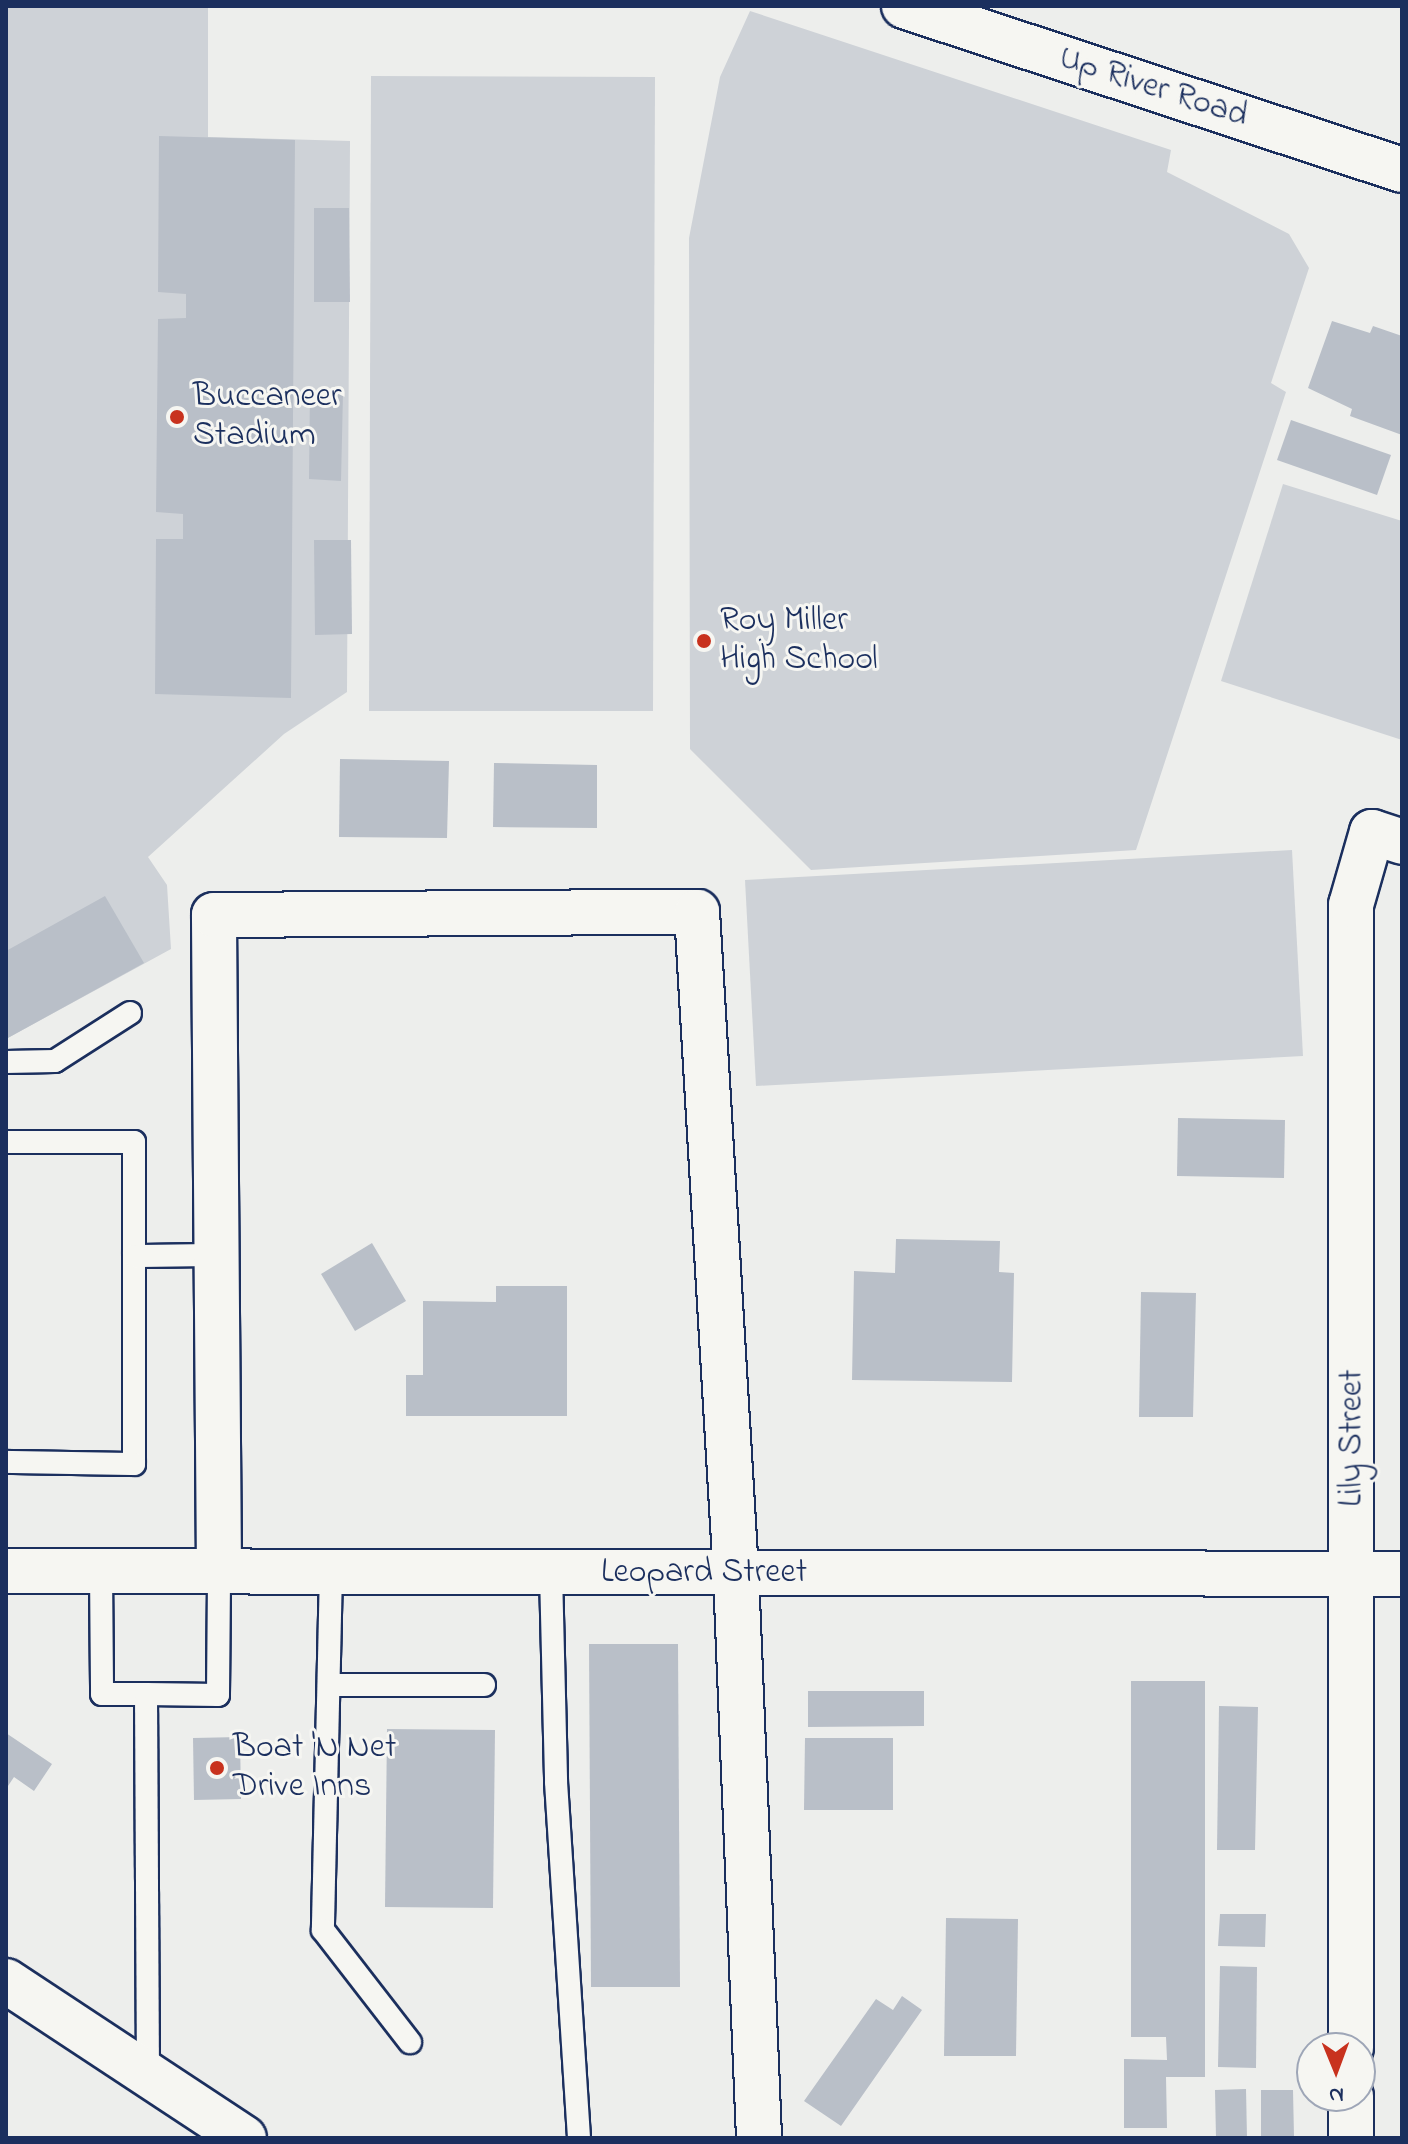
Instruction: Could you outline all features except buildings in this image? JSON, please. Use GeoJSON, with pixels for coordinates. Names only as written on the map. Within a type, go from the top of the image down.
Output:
{"type":"FeatureCollection","features":[{"type":"Feature","properties":{"kind":"street","name":"Up River Road"},"geometry":{"type":"LineString","coordinates":[[904,6],[1402,170]]}},
{"type":"Feature","properties":{"kind":"street","name":"Lily Street"},"geometry":{"type":"LineString","coordinates":[[1351,2032],[1351,905],[1387,837]]}},
{"type":"Feature","properties":{"kind":"street"},"geometry":{"type":"LineString","coordinates":[[219,1571],[214,915],[697,912],[736,1575],[759,2138]]}},
{"type":"Feature","properties":{"kind":"street","name":"Leopard Street"},"geometry":{"type":"LineString","coordinates":[[6,1571],[736,1575],[1402,1574]]}},
{"type":"Feature","properties":{"kind":"street"},"geometry":{"type":"LineString","coordinates":[[6,1981],[65,2023],[244,2138]]}},
{"type":"Feature","properties":{"kind":"street"},"geometry":{"type":"LineString","coordinates":[[6,1991],[65,2023]]}},
{"type":"Feature","properties":{"kind":"street"},"geometry":{"type":"LineString","coordinates":[[1351,2112],[1351,2138]]}},
{"type":"Feature","properties":{"kind":"lane"},"geometry":{"type":"LineString","coordinates":[[6,1062],[55,1061],[130,1013]]}},
{"type":"Feature","properties":{"kind":"lane"},"geometry":{"type":"LineString","coordinates":[[6,1142],[134,1142],[134,1464],[6,1462]]}},
{"type":"Feature","properties":{"kind":"lane"},"geometry":{"type":"LineString","coordinates":[[134,1256],[217,1255]]}},
{"type":"Feature","properties":{"kind":"lane"},"geometry":{"type":"LineString","coordinates":[[101,1571],[102,1694],[218,1695],[219,1571]]}},
{"type":"Feature","properties":{"kind":"lane"},"geometry":{"type":"LineString","coordinates":[[331,1571],[323,1930],[410,2042]]}},
{"type":"Feature","properties":{"kind":"lane"},"geometry":{"type":"LineString","coordinates":[[551,1573],[556,1782],[579,2138]]}},
{"type":"Feature","properties":{"kind":"lane"},"geometry":{"type":"LineString","coordinates":[[329,1685],[484,1685]]}},
{"type":"Feature","properties":{"kind":"lane"},"geometry":{"type":"LineString","coordinates":[[146,1694],[148,2076]]}},
{"type":"Feature","properties":{"kind":"shaded area","name":"Buccaneer Stadium"},"geometry":{"type":"Polygon","coordinates":[[[6,6],[208,6],[208,137],[350,141],[347,692],[284,734],[148,857],[167,885],[171,949],[6,1039],[6,6]]]}},
{"type":"Feature","properties":{"kind":"shaded area"},"geometry":{"type":"Polygon","coordinates":[[[750,11],[1171,150],[1167,172],[1289,234],[1309,268],[1271,383],[1286,392],[1136,850],[811,870],[690,749],[689,238],[720,77],[750,11]]]}},
{"type":"Feature","properties":{"kind":"shaded area"},"geometry":{"type":"Polygon","coordinates":[[[371,76],[655,77],[653,711],[369,711],[371,76]]]}},
{"type":"Feature","properties":{"kind":"shaded area"},"geometry":{"type":"Polygon","coordinates":[[[1283,484],[1402,521],[1402,740],[1221,681],[1283,484]]]}},
{"type":"Feature","properties":{"kind":"shaded area"},"geometry":{"type":"Polygon","coordinates":[[[1292,850],[1303,1056],[756,1086],[745,880],[1292,850]]]}},
{"type":"Feature","properties":{"kind":"place","name":"Buccaneer Stadium"},"geometry":{"type":"Point","coordinates":[177,417]}},
{"type":"Feature","properties":{"kind":"place","name":"Roy Miller High School"},"geometry":{"type":"Point","coordinates":[704,641]}},
{"type":"Feature","properties":{"kind":"place","name":"Boat 'N Net Drive Inns"},"geometry":{"type":"Point","coordinates":[217,1768]}}]}
